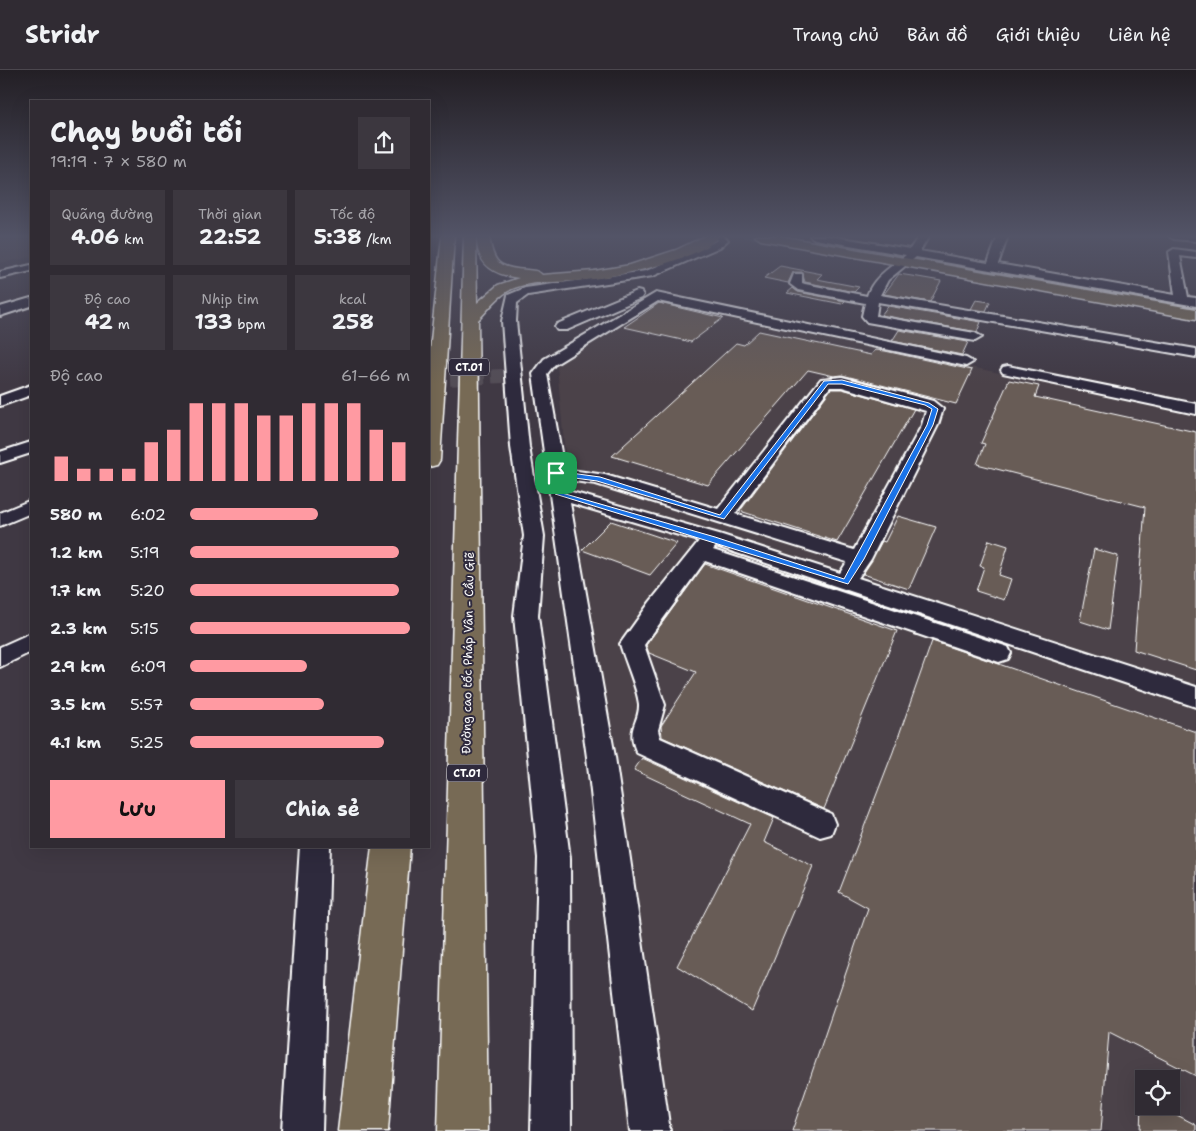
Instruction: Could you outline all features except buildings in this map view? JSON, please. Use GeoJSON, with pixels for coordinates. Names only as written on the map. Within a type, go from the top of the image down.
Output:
{"type":"FeatureCollection","features":[{"type":"Feature","properties":{"kind":"main road","name":"CT.01"},"geometry":{"type":"LineString","coordinates":[[430,448],[444,286]]}},
{"type":"Feature","properties":{"kind":"main road","name":"Đường cao tốc Pháp Vân - Cầu Giẽ"},"geometry":{"type":"LineString","coordinates":[[463,1131],[470,561],[470,286]]}},
{"type":"Feature","properties":{"kind":"main road"},"geometry":{"type":"LineString","coordinates":[[470,319],[488,304],[497,292],[511,286]]}},
{"type":"Feature","properties":{"kind":"main road"},"geometry":{"type":"LineString","coordinates":[[1044,286],[1196,314]]}},
{"type":"Feature","properties":{"kind":"main road"},"geometry":{"type":"LineString","coordinates":[[1089,286],[1165,299],[1196,308]]}},
{"type":"Feature","properties":{"kind":"main road"},"geometry":{"type":"LineString","coordinates":[[363,1131],[391,848]]}},
{"type":"Feature","properties":{"kind":"street"},"geometry":{"type":"LineString","coordinates":[[551,1131],[554,858],[526,616],[534,536],[520,447],[509,321],[511,301],[525,292],[571,286]]}},
{"type":"Feature","properties":{"kind":"street"},"geometry":{"type":"LineString","coordinates":[[630,286],[648,295],[966,362]]}},
{"type":"Feature","properties":{"kind":"street"},"geometry":{"type":"LineString","coordinates":[[650,1131],[601,757],[540,374],[549,362],[662,286]]}},
{"type":"Feature","properties":{"kind":"street"},"geometry":{"type":"LineString","coordinates":[[799,286],[1196,353]]}},
{"type":"Feature","properties":{"kind":"street"},"geometry":{"type":"LineString","coordinates":[[878,286],[868,316],[872,319],[975,337]]}},
{"type":"Feature","properties":{"kind":"street"},"geometry":{"type":"LineString","coordinates":[[1092,286],[1165,299],[1196,302]]}},
{"type":"Feature","properties":{"kind":"street"},"geometry":{"type":"LineString","coordinates":[[1180,286],[1182,300]]}},
{"type":"Feature","properties":{"kind":"street"},"geometry":{"type":"LineString","coordinates":[[562,327],[648,295]]}},
{"type":"Feature","properties":{"kind":"street"},"geometry":{"type":"LineString","coordinates":[[3,307],[30,302]]}},
{"type":"Feature","properties":{"kind":"street"},"geometry":{"type":"LineString","coordinates":[[3,307],[30,314]]}},
{"type":"Feature","properties":{"kind":"street"},"geometry":{"type":"LineString","coordinates":[[1008,370],[1196,409]]}},
{"type":"Feature","properties":{"kind":"street"},"geometry":{"type":"LineString","coordinates":[[820,824],[647,745],[645,730],[652,705],[632,644],[826,382],[842,382],[927,404],[935,409],[930,425],[860,559],[845,582]]}},
{"type":"Feature","properties":{"kind":"street"},"geometry":{"type":"LineString","coordinates":[[0,400],[30,390]]}},
{"type":"Feature","properties":{"kind":"street"},"geometry":{"type":"LineString","coordinates":[[0,458],[30,447]]}},
{"type":"Feature","properties":{"kind":"street"},"geometry":{"type":"LineString","coordinates":[[557,484],[845,582],[1196,697]]}},
{"type":"Feature","properties":{"kind":"street"},"geometry":{"type":"LineString","coordinates":[[0,520],[30,506]]}},
{"type":"Feature","properties":{"kind":"street"},"geometry":{"type":"LineString","coordinates":[[712,536],[860,559]]}},
{"type":"Feature","properties":{"kind":"street"},"geometry":{"type":"LineString","coordinates":[[712,536],[920,628],[999,653]]}},
{"type":"Feature","properties":{"kind":"street"},"geometry":{"type":"LineString","coordinates":[[0,658],[30,641]]}},
{"type":"Feature","properties":{"kind":"street"},"geometry":{"type":"LineString","coordinates":[[302,1131],[315,848]]}},
{"type":"Feature","properties":{"kind":"shaded area"},"geometry":{"type":"Polygon","coordinates":[[[659,302],[1196,414],[1196,1131],[626,1131],[557,365],[659,302]]]}},
{"type":"Feature","properties":{"kind":"tunnel"},"geometry":{"type":"LineString","coordinates":[[430,380],[503,376]]}},
{"type":"Feature","properties":{"kind":"route"},"geometry":{"type":"LineString","coordinates":[[826,382],[842,382],[927,404],[935,409],[930,425],[860,559],[845,582],[712,538],[558,494],[556,473],[598,479],[722,518],[826,382]]}}]}
